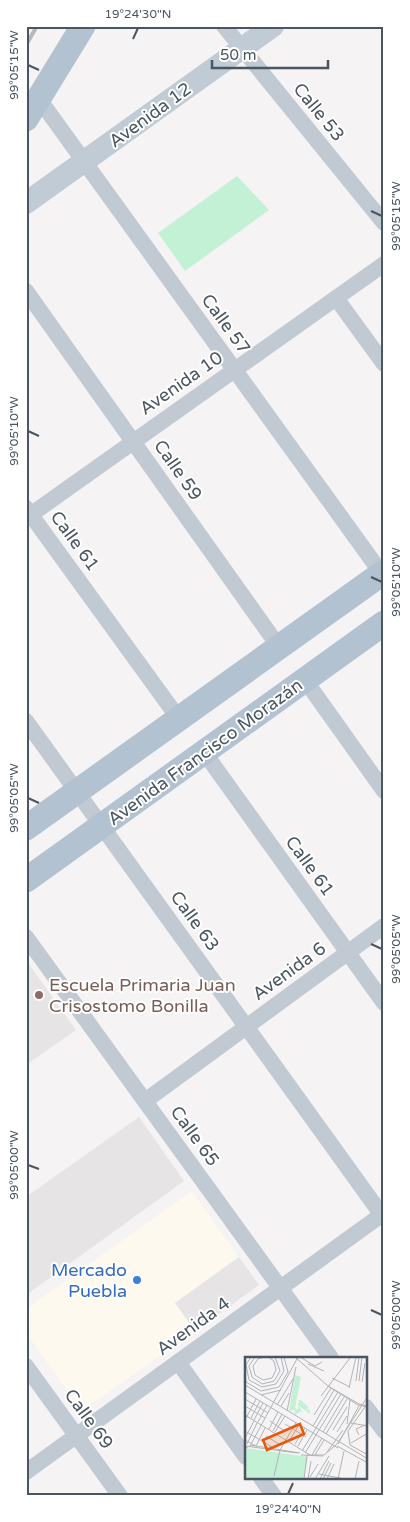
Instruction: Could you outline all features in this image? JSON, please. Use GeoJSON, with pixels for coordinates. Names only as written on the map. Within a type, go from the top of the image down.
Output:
{"type":"FeatureCollection","features":[{"type":"Feature","properties":{"kind":"main road"},"geometry":{"type":"LineString","coordinates":[[32,109],[83,26]]}},
{"type":"Feature","properties":{"kind":"main road"},"geometry":{"type":"LineString","coordinates":[[26,828],[383,573]]}},
{"type":"Feature","properties":{"kind":"main road","name":"Avenida Francisco Morazán"},"geometry":{"type":"LineString","coordinates":[[26,880],[384,623]]}},
{"type":"Feature","properties":{"kind":"street","name":"Calle 53"},"geometry":{"type":"LineString","coordinates":[[224,26],[384,223]]}},
{"type":"Feature","properties":{"kind":"street","name":"Avenida 12"},"geometry":{"type":"LineString","coordinates":[[26,203],[273,26]]}},
{"type":"Feature","properties":{"kind":"street","name":"Calle 57"},"geometry":{"type":"LineString","coordinates":[[32,109],[84,162],[383,573]]}},
{"type":"Feature","properties":{"kind":"street","name":"Avenida 10"},"geometry":{"type":"LineString","coordinates":[[28,514],[47,503],[384,264]]}},
{"type":"Feature","properties":{"kind":"street","name":"Calle 59"},"geometry":{"type":"LineString","coordinates":[[26,291],[279,647]]}},
{"type":"Feature","properties":{"kind":"street"},"geometry":{"type":"LineString","coordinates":[[336,298],[384,364]]}},
{"type":"Feature","properties":{"kind":"street","name":"Calle 61"},"geometry":{"type":"LineString","coordinates":[[28,514],[44,532],[179,718]]}},
{"type":"Feature","properties":{"kind":"street"},"geometry":{"type":"LineString","coordinates":[[305,680],[384,791]]}},
{"type":"Feature","properties":{"kind":"street","name":"Calle 63"},"geometry":{"type":"LineString","coordinates":[[26,721],[383,1215]]}},
{"type":"Feature","properties":{"kind":"street","name":"Calle 61"},"geometry":{"type":"LineString","coordinates":[[204,752],[384,1003]]}},
{"type":"Feature","properties":{"kind":"street","name":"Avenida 6"},"geometry":{"type":"LineString","coordinates":[[145,1101],[325,970],[352,959],[362,942],[384,926]]}},
{"type":"Feature","properties":{"kind":"street","name":"Calle 65"},"geometry":{"type":"LineString","coordinates":[[26,937],[330,1357]]}},
{"type":"Feature","properties":{"kind":"street","name":"Avenida 4"},"geometry":{"type":"LineString","coordinates":[[26,1472],[383,1215]]}},
{"type":"Feature","properties":{"kind":"street"},"geometry":{"type":"LineString","coordinates":[[178,1362],[245,1456]]}},
{"type":"Feature","properties":{"kind":"street","name":"Calle 69"},"geometry":{"type":"LineString","coordinates":[[26,1366],[120,1496]]}},
{"type":"Feature","properties":{"kind":"street"},"geometry":{"type":"LineString","coordinates":[[368,1410],[384,1432]]}},
{"type":"Feature","properties":{"kind":"street"},"geometry":{"type":"LineString","coordinates":[[262,1480],[274,1496]]}},
{"type":"Feature","properties":{"kind":"shaded area","name":"Escuela Primaria Juan Crisostomo Bonilla"},"geometry":{"type":"Polygon","coordinates":[[[26,960],[76,1030],[26,1065],[26,960]]]}},
{"type":"Feature","properties":{"kind":"shaded area"},"geometry":{"type":"Polygon","coordinates":[[[139,1117],[184,1181],[26,1295],[26,1197],[139,1117]]]}},
{"type":"Feature","properties":{"kind":"shaded area","name":"Mercado Puebla"},"geometry":{"type":"Polygon","coordinates":[[[192,1191],[239,1257],[176,1302],[195,1331],[82,1411],[26,1333],[26,1309],[192,1191]]]}},
{"type":"Feature","properties":{"kind":"shaded area"},"geometry":{"type":"Polygon","coordinates":[[[239,1257],[259,1285],[195,1331],[175,1303],[239,1257]]]}},
{"type":"Feature","properties":{"kind":"green space"},"geometry":{"type":"Polygon","coordinates":[[[237,176],[269,210],[185,271],[158,233],[237,176]]]}},
{"type":"Feature","properties":{"kind":"railway"},"geometry":{"type":"LineString","coordinates":[[26,45],[37,26]]}},
{"type":"Feature","properties":{"kind":"place","name":"Escuela Primaria Juan Crisostomo Bonilla"},"geometry":{"type":"Point","coordinates":[39,995]}},
{"type":"Feature","properties":{"kind":"place","name":"Mercado Puebla"},"geometry":{"type":"Point","coordinates":[137,1280]}}]}
